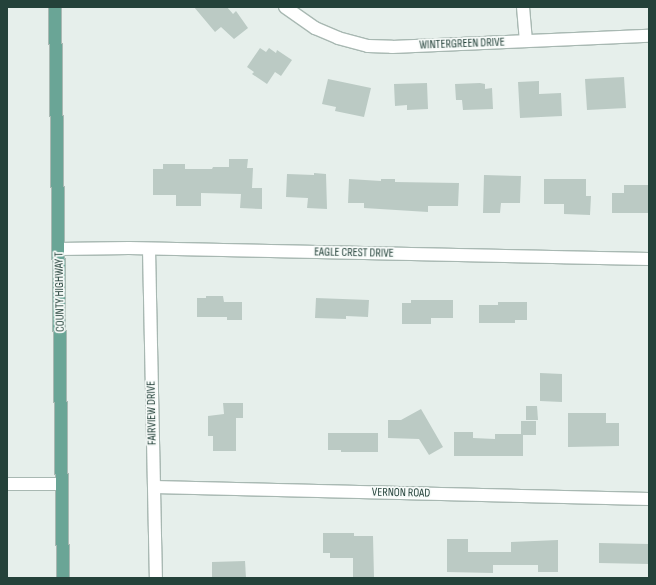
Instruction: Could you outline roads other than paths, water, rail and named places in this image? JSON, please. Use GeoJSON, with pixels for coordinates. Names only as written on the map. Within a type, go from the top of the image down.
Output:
{"type":"FeatureCollection","features":[{"type":"Feature","properties":{"kind":"main road","name":"COUNTY HIGHWAY T"},"geometry":{"type":"LineString","coordinates":[[55,7],[63,578]]}},
{"type":"Feature","properties":{"kind":"street","name":"WINTERGREEN DRIVE"},"geometry":{"type":"LineString","coordinates":[[285,7],[315,28],[338,38],[368,46],[392,47],[649,36]]}},
{"type":"Feature","properties":{"kind":"street"},"geometry":{"type":"LineString","coordinates":[[523,7],[526,41]]}},
{"type":"Feature","properties":{"kind":"street","name":"EAGLE CREST DRIVE"},"geometry":{"type":"LineString","coordinates":[[59,249],[149,249],[649,259]]}},
{"type":"Feature","properties":{"kind":"street","name":"FAIRVIEW DRIVE"},"geometry":{"type":"LineString","coordinates":[[149,249],[156,578]]}},
{"type":"Feature","properties":{"kind":"street"},"geometry":{"type":"LineString","coordinates":[[7,484],[62,484]]}},
{"type":"Feature","properties":{"kind":"street","name":"VERNON ROAD"},"geometry":{"type":"LineString","coordinates":[[154,487],[649,499]]}}]}
